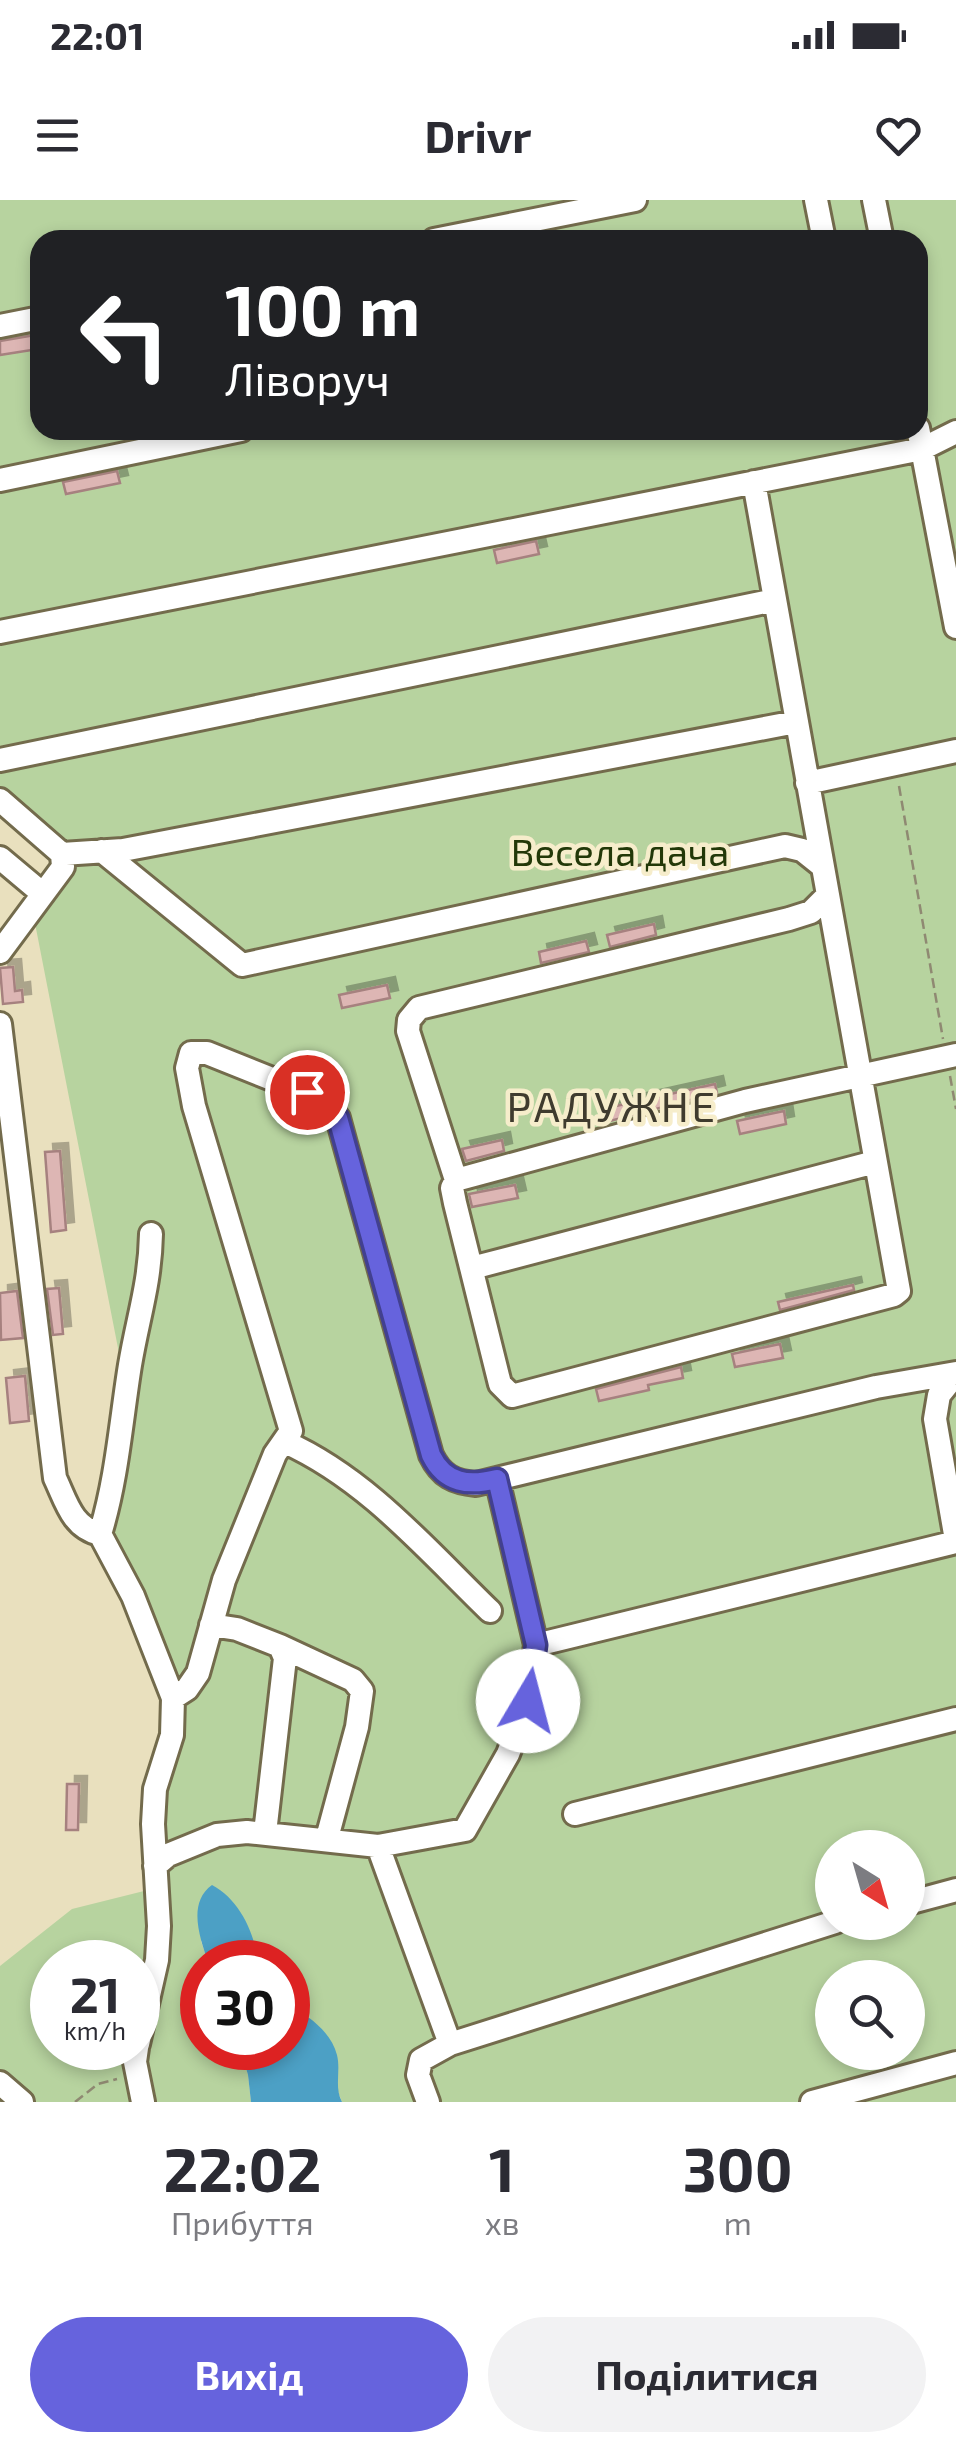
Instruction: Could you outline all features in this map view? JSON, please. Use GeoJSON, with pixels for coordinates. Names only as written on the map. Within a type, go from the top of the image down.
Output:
{"type":"FeatureCollection","features":[{"type":"Feature","properties":{"kind":"street"},"geometry":{"type":"LineString","coordinates":[[484,230],[635,200]]}},
{"type":"Feature","properties":{"kind":"street"},"geometry":{"type":"LineString","coordinates":[[816,200],[822,230]]}},
{"type":"Feature","properties":{"kind":"street"},"geometry":{"type":"LineString","coordinates":[[874,200],[880,230]]}},
{"type":"Feature","properties":{"kind":"street"},"geometry":{"type":"LineString","coordinates":[[0,326],[30,320]]}},
{"type":"Feature","properties":{"kind":"street"},"geometry":{"type":"LineString","coordinates":[[928,437],[956,432]]}},
{"type":"Feature","properties":{"kind":"street"},"geometry":{"type":"LineString","coordinates":[[0,480],[193,440]]}},
{"type":"Feature","properties":{"kind":"street"},"geometry":{"type":"LineString","coordinates":[[0,632],[754,482],[912,440]]}},
{"type":"Feature","properties":{"kind":"street"},"geometry":{"type":"LineString","coordinates":[[920,440],[956,626]]}},
{"type":"Feature","properties":{"kind":"street"},"geometry":{"type":"LineString","coordinates":[[754,482],[899,1290],[894,1295],[512,1396],[500,1384],[455,1204],[452,1188],[456,1180],[408,1032],[409,1020],[418,1008],[789,919],[811,912],[827,896]]}},
{"type":"Feature","properties":{"kind":"street"},"geometry":{"type":"LineString","coordinates":[[0,760],[775,600]]}},
{"type":"Feature","properties":{"kind":"street"},"geometry":{"type":"LineString","coordinates":[[62,854],[123,850],[796,722]]}},
{"type":"Feature","properties":{"kind":"street"},"geometry":{"type":"LineString","coordinates":[[807,783],[956,751]]}},
{"type":"Feature","properties":{"kind":"street"},"geometry":{"type":"LineString","coordinates":[[0,800],[62,854],[63,867],[0,952]]}},
{"type":"Feature","properties":{"kind":"street"},"geometry":{"type":"LineString","coordinates":[[102,851],[242,964],[786,846],[802,850],[822,866]]}},
{"type":"Feature","properties":{"kind":"street"},"geometry":{"type":"LineString","coordinates":[[0,858],[43,894]]}},
{"type":"Feature","properties":{"kind":"street"},"geometry":{"type":"LineString","coordinates":[[0,1024],[55,1478],[75,1519],[86,1531],[100,1534]]}},
{"type":"Feature","properties":{"kind":"street"},"geometry":{"type":"LineString","coordinates":[[173,1698],[187,1689],[198,1673],[224,1580],[275,1454],[291,1430],[194,1106],[188,1068],[191,1054],[197,1051],[307,1092],[332,1107],[431,1455],[438,1470],[462,1482],[476,1484],[876,1388],[956,1374]]}},
{"type":"Feature","properties":{"kind":"street"},"geometry":{"type":"LineString","coordinates":[[456,1180],[745,1101],[951,1056]]}},
{"type":"Feature","properties":{"kind":"street"},"geometry":{"type":"LineString","coordinates":[[472,1268],[875,1162]]}},
{"type":"Feature","properties":{"kind":"street"},"geometry":{"type":"LineString","coordinates":[[151,1234],[150,1276],[133,1349],[109,1504],[100,1534],[133,1596],[173,1698],[172,1734],[155,1789],[158,1940]]}},
{"type":"Feature","properties":{"kind":"street"},"geometry":{"type":"LineString","coordinates":[[536,1645],[956,1541],[936,1419],[939,1395],[956,1374]]}},
{"type":"Feature","properties":{"kind":"street"},"geometry":{"type":"LineString","coordinates":[[285,1442],[324,1460],[372,1497],[490,1611]]}},
{"type":"Feature","properties":{"kind":"street"},"geometry":{"type":"LineString","coordinates":[[155,1866],[168,1856],[217,1835],[327,1838],[378,1846],[465,1830],[508,1754],[528,1701],[536,1645],[497,1479]]}},
{"type":"Feature","properties":{"kind":"street"},"geometry":{"type":"LineString","coordinates":[[211,1625],[237,1628],[280,1646],[353,1680],[362,1691],[357,1727],[327,1838]]}},
{"type":"Feature","properties":{"kind":"street"},"geometry":{"type":"LineString","coordinates":[[265,1834],[286,1658],[280,1646]]}},
{"type":"Feature","properties":{"kind":"street"},"geometry":{"type":"LineString","coordinates":[[575,1814],[956,1719]]}},
{"type":"Feature","properties":{"kind":"street"},"geometry":{"type":"LineString","coordinates":[[378,1846],[450,2044]]}},
{"type":"Feature","properties":{"kind":"street"},"geometry":{"type":"LineString","coordinates":[[925,1898],[956,1890]]}},
{"type":"Feature","properties":{"kind":"street"},"geometry":{"type":"LineString","coordinates":[[428,2102],[418,2074],[420,2060],[450,2044],[815,1928]]}},
{"type":"Feature","properties":{"kind":"street"},"geometry":{"type":"LineString","coordinates":[[812,2102],[956,2063]]}},
{"type":"Feature","properties":{"kind":"street"},"geometry":{"type":"LineString","coordinates":[[136,2070],[141,2097]]}},
{"type":"Feature","properties":{"kind":"street"},"geometry":{"type":"LineString","coordinates":[[0,2083],[22,2102]]}},
{"type":"Feature","properties":{"kind":"path"},"geometry":{"type":"LineString","coordinates":[[895,765],[951,1056],[956,1109]]}},
{"type":"Feature","properties":{"kind":"path"},"geometry":{"type":"LineString","coordinates":[[74,2102],[107,2080],[126,2082],[141,2097]]}},
{"type":"Feature","properties":{"kind":"green space","name":"Весела дача"},"geometry":{"type":"Polygon","coordinates":[[[0,200],[956,200],[956,2102],[342,2102],[310,2020],[310,1940],[180,1940],[180,2070],[247,2070],[251,2102],[0,2102],[0,1966],[30,1942],[30,2070],[160,2070],[160,1940],[33,1940],[72,1909],[156,1888],[173,1713],[100,1534],[126,1389],[32,908],[63,867],[0,800],[0,200]]]}},
{"type":"Feature","properties":{"kind":"water"},"geometry":{"type":"Polygon","coordinates":[[[212,1885],[222,1891],[244,1918],[253,1940],[201,1940],[198,1911],[204,1892],[212,1885]]]}},
{"type":"Feature","properties":{"kind":"water"},"geometry":{"type":"Polygon","coordinates":[[[310,2019],[334,2046],[342,2102],[251,2102],[247,2070],[310,2070],[310,2019]]]}},
{"type":"Feature","properties":{"kind":"building"},"geometry":{"type":"Polygon","coordinates":[[[30,336],[30,350],[0,355],[0,341],[30,336]]]}},
{"type":"Feature","properties":{"kind":"building"},"geometry":{"type":"Polygon","coordinates":[[[117,471],[120,483],[66,494],[63,482],[117,471]]]}},
{"type":"Feature","properties":{"kind":"building"},"geometry":{"type":"Polygon","coordinates":[[[536,541],[539,554],[497,563],[494,550],[536,541]]]}},
{"type":"Feature","properties":{"kind":"building"},"geometry":{"type":"Polygon","coordinates":[[[654,924],[656,935],[610,947],[607,935],[654,924]]]}},
{"type":"Feature","properties":{"kind":"building"},"geometry":{"type":"Polygon","coordinates":[[[586,941],[589,952],[541,963],[539,952],[586,941]]]}},
{"type":"Feature","properties":{"kind":"building"},"geometry":{"type":"Polygon","coordinates":[[[13,967],[15,991],[22,990],[23,1002],[3,1004],[0,968],[13,967]]]}},
{"type":"Feature","properties":{"kind":"building"},"geometry":{"type":"Polygon","coordinates":[[[387,985],[390,998],[342,1008],[339,995],[387,985]]]}},
{"type":"Feature","properties":{"kind":"building"},"geometry":{"type":"Polygon","coordinates":[[[715,1084],[717,1093],[610,1121],[607,1108],[715,1084]]]}},
{"type":"Feature","properties":{"kind":"building"},"geometry":{"type":"Polygon","coordinates":[[[784,1111],[786,1124],[740,1134],[737,1121],[784,1111]]]}},
{"type":"Feature","properties":{"kind":"building"},"geometry":{"type":"Polygon","coordinates":[[[502,1140],[504,1151],[466,1161],[462,1149],[502,1140]]]}},
{"type":"Feature","properties":{"kind":"building"},"geometry":{"type":"Polygon","coordinates":[[[60,1151],[66,1230],[51,1232],[45,1152],[60,1151]]]}},
{"type":"Feature","properties":{"kind":"building"},"geometry":{"type":"Polygon","coordinates":[[[515,1185],[518,1198],[472,1207],[469,1194],[515,1185]]]}},
{"type":"Feature","properties":{"kind":"building"},"geometry":{"type":"Polygon","coordinates":[[[853,1285],[854,1290],[780,1310],[778,1302],[853,1285]]]}},
{"type":"Feature","properties":{"kind":"building"},"geometry":{"type":"Polygon","coordinates":[[[59,1288],[63,1334],[53,1335],[47,1289],[59,1288]]]}},
{"type":"Feature","properties":{"kind":"building"},"geometry":{"type":"Polygon","coordinates":[[[17,1291],[23,1338],[1,1340],[0,1293],[17,1291]]]}},
{"type":"Feature","properties":{"kind":"building"},"geometry":{"type":"Polygon","coordinates":[[[780,1344],[783,1358],[735,1367],[732,1354],[780,1344]]]}},
{"type":"Feature","properties":{"kind":"building"},"geometry":{"type":"Polygon","coordinates":[[[681,1367],[683,1378],[599,1401],[596,1389],[681,1367]]]}},
{"type":"Feature","properties":{"kind":"building"},"geometry":{"type":"Polygon","coordinates":[[[25,1376],[29,1421],[10,1423],[6,1378],[25,1376]]]}},
{"type":"Feature","properties":{"kind":"building"},"geometry":{"type":"Polygon","coordinates":[[[67,1784],[79,1784],[78,1830],[66,1830],[67,1784]]]}},
{"type":"Feature","properties":{"kind":"district","name":"РАДУЖНЕ"},"geometry":{"type":"Point","coordinates":[612,1107]}},
{"type":"Feature","properties":{"kind":"route"},"geometry":{"type":"LineString","coordinates":[[307,1092],[332,1107],[338,1118],[438,1470],[462,1482],[476,1484],[497,1479],[536,1645],[528,1701]]}}]}
